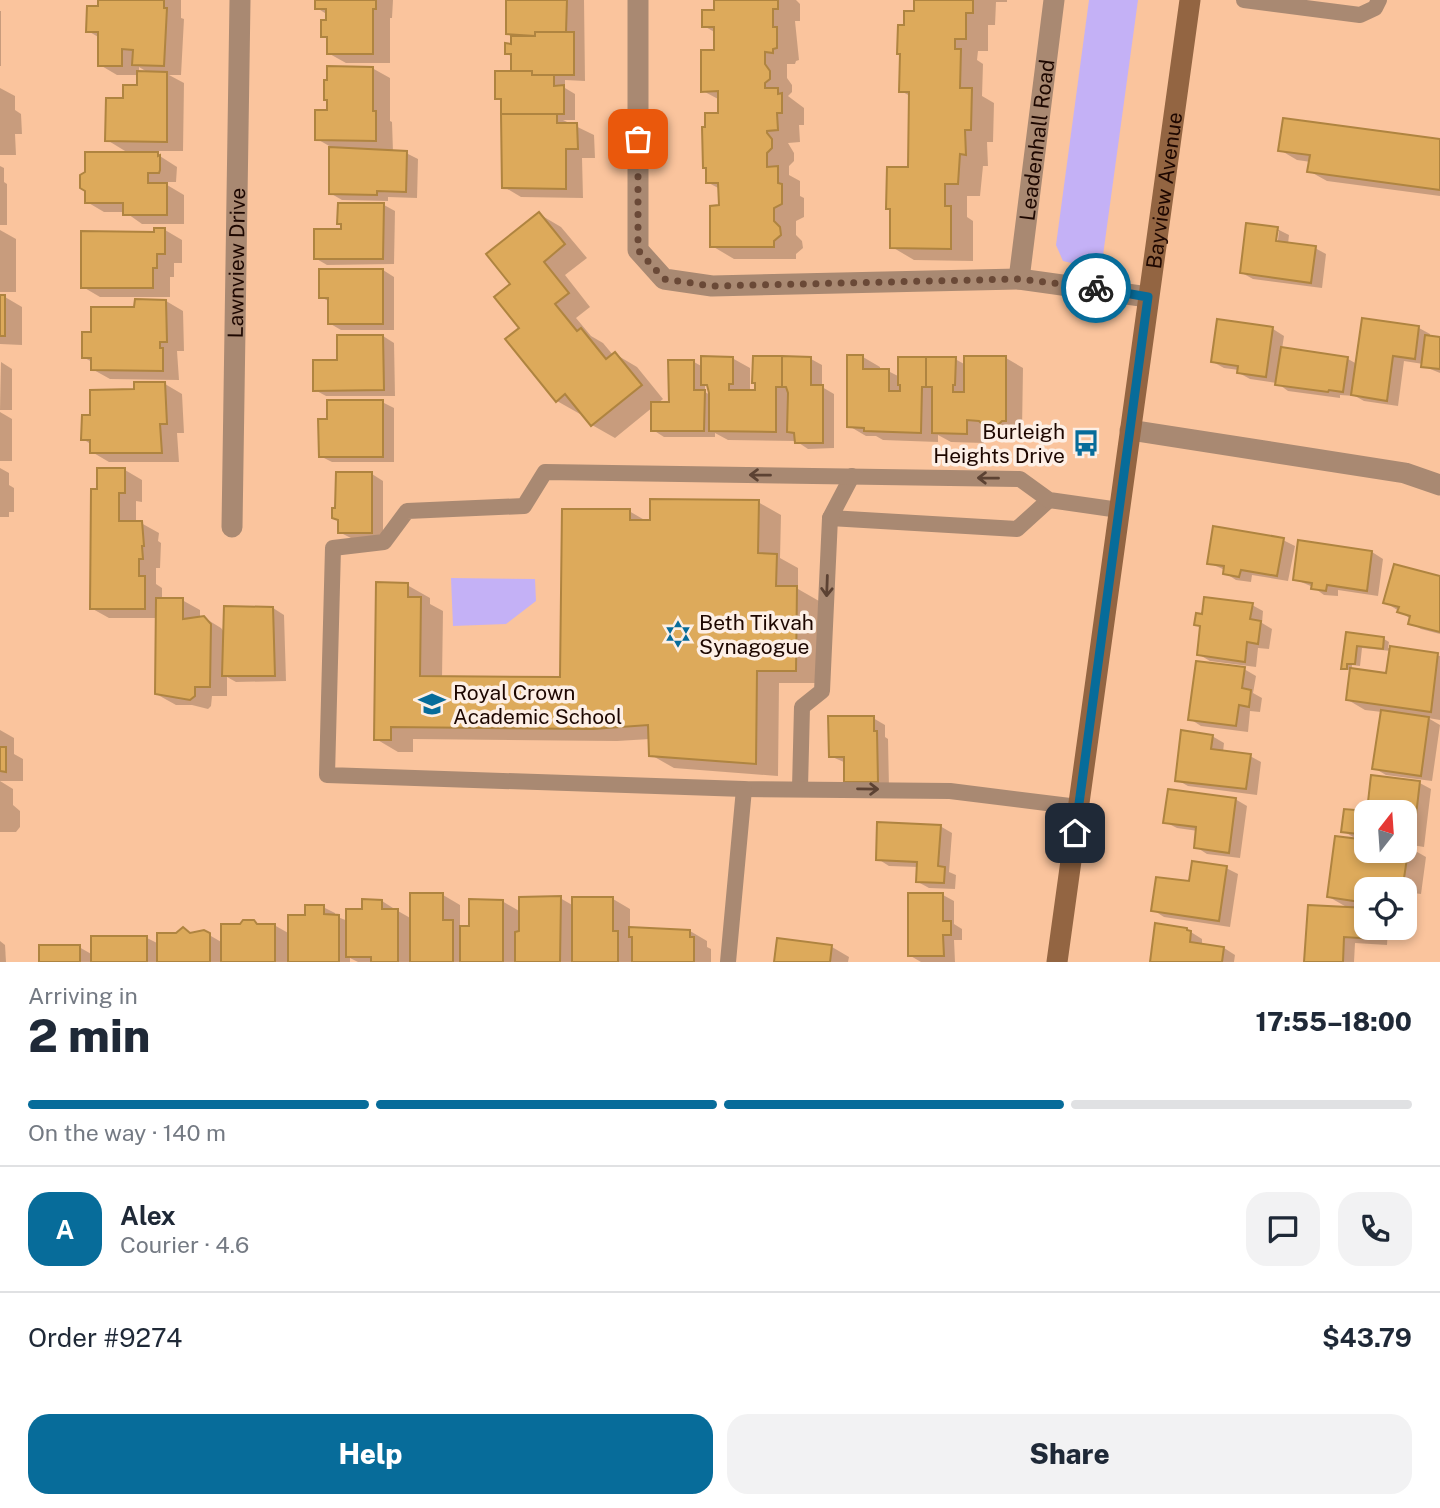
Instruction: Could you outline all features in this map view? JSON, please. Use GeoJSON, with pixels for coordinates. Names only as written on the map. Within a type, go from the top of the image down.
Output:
{"type":"FeatureCollection","features":[{"type":"Feature","properties":{"kind":"main road","name":"Bayview Avenue"},"geometry":{"type":"LineString","coordinates":[[1057,962],[1190,0]]}},
{"type":"Feature","properties":{"kind":"street","name":"Lawnview Drive"},"geometry":{"type":"LineString","coordinates":[[232,527],[240,0]]}},
{"type":"Feature","properties":{"kind":"street"},"geometry":{"type":"LineString","coordinates":[[638,0],[638,250],[664,279],[712,286],[1019,279],[1148,297]]}},
{"type":"Feature","properties":{"kind":"street","name":"Leadenhall Road"},"geometry":{"type":"LineString","coordinates":[[1019,279],[1054,0]]}},
{"type":"Feature","properties":{"kind":"street"},"geometry":{"type":"LineString","coordinates":[[1130,430],[1405,473],[1440,485]]}},
{"type":"Feature","properties":{"kind":"lane"},"geometry":{"type":"LineString","coordinates":[[1244,0],[1360,15],[1375,8],[1379,0]]}},
{"type":"Feature","properties":{"kind":"lane"},"geometry":{"type":"LineString","coordinates":[[1078,807],[950,791],[744,789],[327,775],[333,548],[384,542],[407,511],[524,506],[545,472],[1020,479],[1049,500],[1119,510]]}},
{"type":"Feature","properties":{"kind":"lane"},"geometry":{"type":"LineString","coordinates":[[800,788],[802,707],[822,691],[830,518],[852,476]]}},
{"type":"Feature","properties":{"kind":"lane"},"geometry":{"type":"LineString","coordinates":[[830,518],[1017,529],[1049,500]]}},
{"type":"Feature","properties":{"kind":"lane"},"geometry":{"type":"LineString","coordinates":[[729,962],[744,789]]}},
{"type":"Feature","properties":{"kind":"shaded area"},"geometry":{"type":"Polygon","coordinates":[[[1089,0],[1138,0],[1101,270],[1063,261],[1056,245],[1089,0]]]}},
{"type":"Feature","properties":{"kind":"shaded area"},"geometry":{"type":"Polygon","coordinates":[[[451,578],[535,579],[536,601],[506,624],[453,626],[451,578]]]}},
{"type":"Feature","properties":{"kind":"building"},"geometry":{"type":"Polygon","coordinates":[[[98,0],[164,0],[164,8],[167,8],[164,66],[132,65],[133,50],[122,49],[122,66],[98,66],[98,32],[86,32],[87,6],[98,6],[98,0]]]}},
{"type":"Feature","properties":{"kind":"building"},"geometry":{"type":"Polygon","coordinates":[[[315,0],[376,0],[376,9],[373,9],[373,54],[327,54],[327,37],[321,37],[321,20],[326,20],[326,9],[315,9],[315,0]]]}},
{"type":"Feature","properties":{"kind":"building"},"geometry":{"type":"Polygon","coordinates":[[[506,0],[567,0],[566,32],[535,32],[535,36],[506,34],[506,0]]]}},
{"type":"Feature","properties":{"kind":"building"},"geometry":{"type":"Polygon","coordinates":[[[714,0],[778,0],[778,9],[773,9],[773,27],[777,27],[777,48],[773,49],[773,53],[765,52],[765,64],[770,71],[770,79],[765,83],[765,88],[778,88],[778,94],[782,93],[782,113],[777,113],[778,130],[767,131],[772,139],[772,148],[767,153],[767,167],[778,166],[778,183],[782,184],[782,204],[774,208],[774,221],[780,227],[781,235],[774,241],[774,247],[710,247],[710,206],[719,205],[718,183],[706,183],[702,127],[705,127],[705,113],[718,113],[718,91],[701,92],[701,50],[714,50],[714,27],[702,27],[702,10],[714,10],[714,0]]]}},
{"type":"Feature","properties":{"kind":"building"},"geometry":{"type":"Polygon","coordinates":[[[914,0],[973,0],[973,13],[966,13],[966,39],[955,39],[955,49],[961,49],[960,88],[972,88],[971,130],[965,130],[966,155],[960,154],[958,184],[945,184],[945,206],[951,206],[951,249],[890,248],[890,209],[886,209],[887,167],[908,167],[909,92],[899,92],[898,25],[904,25],[904,11],[914,11],[914,0]]]}},
{"type":"Feature","properties":{"kind":"building"},"geometry":{"type":"Polygon","coordinates":[[[535,32],[574,32],[574,75],[532,75],[532,71],[511,71],[511,54],[505,54],[505,43],[511,44],[511,36],[535,36],[535,32]]]}},
{"type":"Feature","properties":{"kind":"building"},"geometry":{"type":"Polygon","coordinates":[[[327,66],[373,67],[376,141],[315,140],[315,110],[327,110],[324,80],[327,80],[327,66]]]}},
{"type":"Feature","properties":{"kind":"building"},"geometry":{"type":"Polygon","coordinates":[[[137,71],[167,72],[167,142],[105,141],[106,98],[123,98],[123,85],[137,85],[137,71]]]}},
{"type":"Feature","properties":{"kind":"building"},"geometry":{"type":"Polygon","coordinates":[[[495,71],[532,71],[532,75],[554,75],[554,86],[564,85],[564,114],[501,114],[501,99],[495,99],[495,71]]]}},
{"type":"Feature","properties":{"kind":"building"},"geometry":{"type":"Polygon","coordinates":[[[501,114],[557,114],[557,123],[577,123],[578,149],[566,149],[566,189],[502,188],[501,114]]]}},
{"type":"Feature","properties":{"kind":"building"},"geometry":{"type":"Polygon","coordinates":[[[1283,118],[1440,139],[1440,190],[1307,172],[1310,155],[1278,151],[1283,118]]]}},
{"type":"Feature","properties":{"kind":"building"},"geometry":{"type":"Polygon","coordinates":[[[329,147],[407,151],[406,192],[377,191],[377,195],[329,194],[329,147]]]}},
{"type":"Feature","properties":{"kind":"building"},"geometry":{"type":"Polygon","coordinates":[[[85,152],[158,152],[160,170],[159,173],[148,173],[148,183],[167,183],[167,215],[123,215],[123,203],[85,203],[85,191],[80,188],[80,175],[85,172],[85,152]]]}},
{"type":"Feature","properties":{"kind":"building"},"geometry":{"type":"Polygon","coordinates":[[[338,203],[384,203],[383,259],[314,259],[314,229],[341,229],[341,224],[337,224],[338,203]]]}},
{"type":"Feature","properties":{"kind":"building"},"geometry":{"type":"Polygon","coordinates":[[[539,212],[565,244],[544,262],[569,293],[555,304],[577,331],[581,328],[606,359],[615,352],[642,385],[591,426],[565,394],[556,402],[505,339],[519,328],[494,297],[510,284],[486,254],[539,212]]]}},
{"type":"Feature","properties":{"kind":"building"},"geometry":{"type":"Polygon","coordinates":[[[1246,223],[1278,227],[1276,241],[1316,246],[1311,283],[1240,273],[1246,223]]]}},
{"type":"Feature","properties":{"kind":"building"},"geometry":{"type":"Polygon","coordinates":[[[154,228],[165,228],[165,254],[157,254],[157,268],[153,268],[153,288],[81,288],[81,231],[154,232],[154,228]]]}},
{"type":"Feature","properties":{"kind":"building"},"geometry":{"type":"Polygon","coordinates":[[[319,269],[383,269],[383,324],[328,324],[328,298],[319,298],[319,269]]]}},
{"type":"Feature","properties":{"kind":"building"},"geometry":{"type":"Polygon","coordinates":[[[0,295],[5,295],[5,336],[0,336],[0,295]]]}},
{"type":"Feature","properties":{"kind":"building"},"geometry":{"type":"Polygon","coordinates":[[[135,299],[166,300],[167,342],[160,342],[160,348],[163,348],[163,371],[91,370],[91,358],[82,358],[82,332],[91,332],[91,307],[134,307],[135,299]]]}},
{"type":"Feature","properties":{"kind":"building"},"geometry":{"type":"Polygon","coordinates":[[[1362,318],[1419,326],[1415,359],[1393,356],[1387,401],[1351,395],[1362,318]]]}},
{"type":"Feature","properties":{"kind":"building"},"geometry":{"type":"Polygon","coordinates":[[[1217,319],[1273,327],[1266,377],[1237,373],[1238,366],[1211,362],[1217,319]]]}},
{"type":"Feature","properties":{"kind":"building"},"geometry":{"type":"Polygon","coordinates":[[[337,335],[383,335],[384,390],[313,391],[313,360],[337,360],[337,335]]]}},
{"type":"Feature","properties":{"kind":"building"},"geometry":{"type":"Polygon","coordinates":[[[1425,335],[1440,337],[1440,369],[1421,367],[1425,335]]]}},
{"type":"Feature","properties":{"kind":"building"},"geometry":{"type":"Polygon","coordinates":[[[1281,347],[1348,357],[1343,392],[1275,385],[1281,347]]]}},
{"type":"Feature","properties":{"kind":"building"},"geometry":{"type":"Polygon","coordinates":[[[847,355],[863,355],[863,369],[889,369],[889,391],[900,391],[898,357],[926,357],[921,433],[864,431],[864,428],[847,427],[847,355]]]}},
{"type":"Feature","properties":{"kind":"building"},"geometry":{"type":"Polygon","coordinates":[[[701,356],[733,357],[733,384],[729,384],[729,390],[755,390],[755,383],[752,383],[753,356],[782,356],[782,387],[776,387],[776,432],[709,431],[709,393],[707,385],[701,385],[701,356]]]}},
{"type":"Feature","properties":{"kind":"building"},"geometry":{"type":"Polygon","coordinates":[[[782,356],[811,357],[811,385],[823,385],[823,443],[795,443],[794,433],[787,432],[788,393],[786,387],[782,387],[782,356]]]}},
{"type":"Feature","properties":{"kind":"building"},"geometry":{"type":"Polygon","coordinates":[[[964,356],[1006,356],[1006,421],[996,427],[985,427],[979,421],[967,420],[967,434],[932,433],[932,387],[926,387],[926,357],[956,357],[953,392],[964,392],[964,356]]]}},
{"type":"Feature","properties":{"kind":"building"},"geometry":{"type":"Polygon","coordinates":[[[668,360],[694,360],[694,390],[705,390],[704,431],[651,431],[651,402],[669,402],[668,360]]]}},
{"type":"Feature","properties":{"kind":"building"},"geometry":{"type":"Polygon","coordinates":[[[134,382],[165,382],[167,424],[160,424],[162,453],[90,453],[90,440],[81,440],[82,415],[90,415],[90,390],[134,389],[134,382]]]}},
{"type":"Feature","properties":{"kind":"building"},"geometry":{"type":"Polygon","coordinates":[[[327,400],[383,400],[383,457],[319,457],[318,419],[327,419],[327,400]]]}},
{"type":"Feature","properties":{"kind":"building"},"geometry":{"type":"Polygon","coordinates":[[[97,468],[125,468],[125,493],[119,493],[119,521],[142,521],[144,546],[143,559],[139,559],[139,576],[145,576],[145,609],[90,609],[91,489],[97,489],[97,468]]]}},
{"type":"Feature","properties":{"kind":"building"},"geometry":{"type":"Polygon","coordinates":[[[336,472],[372,472],[372,533],[338,533],[338,520],[332,518],[332,508],[335,508],[336,472]]]}},
{"type":"Feature","properties":{"kind":"building","name":"Beth Tikvah Synagogue"},"geometry":{"type":"Polygon","coordinates":[[[650,499],[759,500],[758,553],[777,554],[776,586],[797,586],[796,671],[757,671],[756,764],[649,756],[648,725],[593,729],[391,727],[391,740],[374,740],[376,582],[408,583],[408,597],[421,597],[420,676],[560,677],[562,509],[630,509],[630,520],[650,520],[650,499]]]}},
{"type":"Feature","properties":{"kind":"building"},"geometry":{"type":"Polygon","coordinates":[[[1213,526],[1284,538],[1277,576],[1241,570],[1239,577],[1223,574],[1224,566],[1207,564],[1213,526]]]}},
{"type":"Feature","properties":{"kind":"building"},"geometry":{"type":"Polygon","coordinates":[[[1298,540],[1372,551],[1367,591],[1327,585],[1326,591],[1311,589],[1312,583],[1293,580],[1298,540]]]}},
{"type":"Feature","properties":{"kind":"building"},"geometry":{"type":"Polygon","coordinates":[[[1394,564],[1440,576],[1440,632],[1408,624],[1410,616],[1397,612],[1399,607],[1383,603],[1394,564]]]}},
{"type":"Feature","properties":{"kind":"building"},"geometry":{"type":"Polygon","coordinates":[[[1204,597],[1253,603],[1250,619],[1261,621],[1258,644],[1247,642],[1245,662],[1197,655],[1200,626],[1194,625],[1196,613],[1202,614],[1204,597]]]}},
{"type":"Feature","properties":{"kind":"building"},"geometry":{"type":"Polygon","coordinates":[[[156,598],[183,598],[183,619],[204,616],[211,624],[210,687],[195,687],[195,696],[190,700],[155,694],[156,598]]]}},
{"type":"Feature","properties":{"kind":"building"},"geometry":{"type":"Polygon","coordinates":[[[224,606],[273,607],[275,676],[222,676],[224,606]]]}},
{"type":"Feature","properties":{"kind":"building"},"geometry":{"type":"Polygon","coordinates":[[[1346,632],[1384,637],[1383,649],[1357,646],[1355,664],[1347,664],[1347,669],[1341,669],[1346,632]]]}},
{"type":"Feature","properties":{"kind":"building"},"geometry":{"type":"Polygon","coordinates":[[[1390,646],[1438,653],[1431,712],[1346,700],[1350,668],[1386,673],[1390,646]]]}},
{"type":"Feature","properties":{"kind":"building"},"geometry":{"type":"Polygon","coordinates":[[[1196,661],[1245,667],[1242,688],[1251,690],[1249,707],[1239,705],[1236,726],[1188,720],[1196,661]]]}},
{"type":"Feature","properties":{"kind":"building"},"geometry":{"type":"Polygon","coordinates":[[[1381,710],[1429,717],[1421,776],[1372,769],[1381,710]]]}},
{"type":"Feature","properties":{"kind":"building"},"geometry":{"type":"Polygon","coordinates":[[[828,716],[874,716],[878,782],[844,782],[844,757],[829,757],[828,716]]]}},
{"type":"Feature","properties":{"kind":"building"},"geometry":{"type":"Polygon","coordinates":[[[1181,730],[1213,735],[1211,749],[1251,754],[1246,789],[1175,781],[1181,730]]]}},
{"type":"Feature","properties":{"kind":"building"},"geometry":{"type":"Polygon","coordinates":[[[0,747],[6,747],[6,772],[0,771],[0,747]]]}},
{"type":"Feature","properties":{"kind":"building"},"geometry":{"type":"Polygon","coordinates":[[[1371,775],[1420,781],[1418,800],[1368,800],[1371,775]]]}},
{"type":"Feature","properties":{"kind":"building"},"geometry":{"type":"Polygon","coordinates":[[[1168,789],[1236,798],[1229,853],[1194,848],[1196,827],[1163,823],[1168,789]]]}},
{"type":"Feature","properties":{"kind":"building"},"geometry":{"type":"Polygon","coordinates":[[[1344,809],[1354,810],[1354,834],[1341,832],[1344,809]]]}},
{"type":"Feature","properties":{"kind":"building"},"geometry":{"type":"Polygon","coordinates":[[[877,822],[941,825],[938,866],[945,867],[944,883],[916,882],[917,862],[876,860],[877,822]]]}},
{"type":"Feature","properties":{"kind":"building"},"geometry":{"type":"Polygon","coordinates":[[[1335,836],[1354,838],[1354,863],[1406,863],[1404,877],[1354,877],[1354,901],[1327,897],[1335,836]]]}},
{"type":"Feature","properties":{"kind":"building"},"geometry":{"type":"Polygon","coordinates":[[[1192,861],[1227,866],[1219,921],[1151,911],[1156,877],[1189,881],[1192,861]]]}},
{"type":"Feature","properties":{"kind":"building"},"geometry":{"type":"Polygon","coordinates":[[[410,893],[443,893],[443,920],[453,920],[453,962],[410,962],[410,893]]]}},
{"type":"Feature","properties":{"kind":"building"},"geometry":{"type":"Polygon","coordinates":[[[908,893],[943,893],[943,921],[951,921],[951,935],[943,935],[944,956],[908,956],[908,893]]]}},
{"type":"Feature","properties":{"kind":"building"},"geometry":{"type":"Polygon","coordinates":[[[561,896],[560,962],[515,962],[519,897],[561,896]]]}},
{"type":"Feature","properties":{"kind":"building"},"geometry":{"type":"Polygon","coordinates":[[[572,897],[613,897],[613,931],[618,931],[618,962],[572,962],[572,897]]]}},
{"type":"Feature","properties":{"kind":"building"},"geometry":{"type":"Polygon","coordinates":[[[362,899],[382,900],[382,909],[398,909],[398,962],[371,962],[371,957],[346,957],[346,909],[362,909],[362,899]]]}},
{"type":"Feature","properties":{"kind":"building"},"geometry":{"type":"Polygon","coordinates":[[[469,899],[503,900],[503,962],[460,962],[460,926],[469,926],[469,899]]]}},
{"type":"Feature","properties":{"kind":"building"},"geometry":{"type":"Polygon","coordinates":[[[305,905],[324,905],[324,914],[339,915],[339,962],[288,962],[288,915],[305,915],[305,905]]]}},
{"type":"Feature","properties":{"kind":"building"},"geometry":{"type":"Polygon","coordinates":[[[1308,905],[1354,907],[1354,938],[1344,937],[1343,962],[1304,962],[1308,905]]]}},
{"type":"Feature","properties":{"kind":"building"},"geometry":{"type":"Polygon","coordinates":[[[243,920],[254,920],[257,924],[275,924],[275,962],[221,962],[221,924],[240,924],[243,920]]]}},
{"type":"Feature","properties":{"kind":"building"},"geometry":{"type":"Polygon","coordinates":[[[1155,923],[1187,928],[1191,931],[1190,942],[1224,947],[1222,962],[1150,962],[1155,923]]]}},
{"type":"Feature","properties":{"kind":"building"},"geometry":{"type":"Polygon","coordinates":[[[183,927],[190,933],[204,930],[210,933],[210,962],[157,962],[157,933],[176,933],[183,927]]]}},
{"type":"Feature","properties":{"kind":"building"},"geometry":{"type":"Polygon","coordinates":[[[629,927],[690,930],[690,937],[694,937],[694,962],[632,962],[632,937],[629,937],[629,927]]]}},
{"type":"Feature","properties":{"kind":"building"},"geometry":{"type":"Polygon","coordinates":[[[91,936],[147,936],[147,962],[91,962],[91,936]]]}},
{"type":"Feature","properties":{"kind":"building"},"geometry":{"type":"Polygon","coordinates":[[[777,938],[832,945],[830,962],[774,962],[777,938]]]}},
{"type":"Feature","properties":{"kind":"building"},"geometry":{"type":"Polygon","coordinates":[[[39,945],[80,945],[80,962],[39,962],[39,945]]]}},
{"type":"Feature","properties":{"kind":"way so far"},"geometry":{"type":"LineString","coordinates":[[638,139],[638,250],[664,279],[712,286],[1019,279],[1096,288]]}},
{"type":"Feature","properties":{"kind":"place","name":"Burleigh Heights Drive"},"geometry":{"type":"Point","coordinates":[1086,443]}},
{"type":"Feature","properties":{"kind":"place","name":"Beth Tikvah Synagogue"},"geometry":{"type":"Point","coordinates":[678,634]}},
{"type":"Feature","properties":{"kind":"place","name":"Royal Crown Academic School"},"geometry":{"type":"Point","coordinates":[432,704]}},
{"type":"Feature","properties":{"kind":"route"},"geometry":{"type":"LineString","coordinates":[[1075,833],[1148,297],[1096,288]]}}]}
